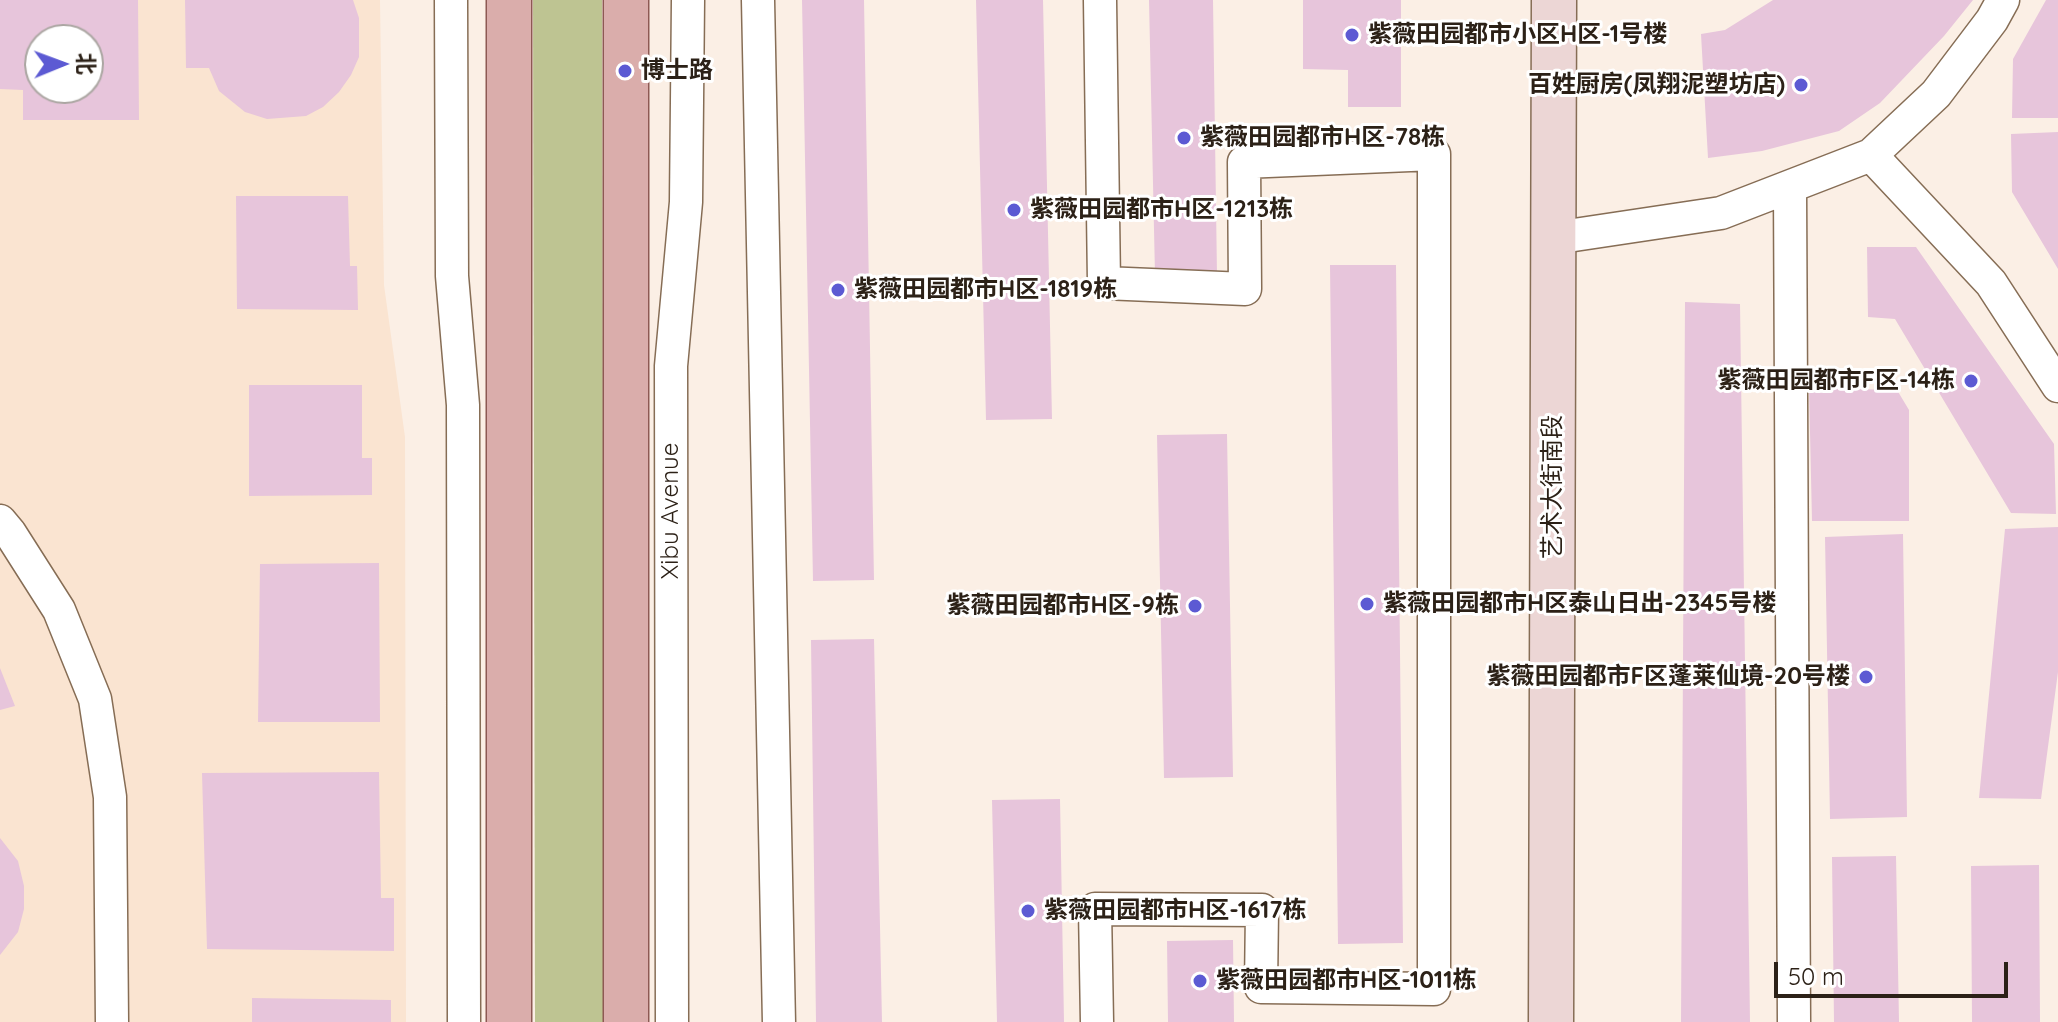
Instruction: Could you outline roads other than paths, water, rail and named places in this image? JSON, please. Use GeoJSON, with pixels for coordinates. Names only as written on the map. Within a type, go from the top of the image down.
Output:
{"type":"FeatureCollection","features":[{"type":"Feature","properties":{"kind":"main road"},"geometry":{"type":"LineString","coordinates":[[509,0],[509,1022]]}},
{"type":"Feature","properties":{"kind":"main road","name":"Xibu Avenue"},"geometry":{"type":"LineString","coordinates":[[626,0],[626,1022]]}},
{"type":"Feature","properties":{"kind":"street"},"geometry":{"type":"LineString","coordinates":[[451,0],[452,276],[463,405],[464,1022]]}},
{"type":"Feature","properties":{"kind":"street","name":"Xibu Avenue"},"geometry":{"type":"LineString","coordinates":[[672,1022],[671,366],[686,202],[688,0]]}},
{"type":"Feature","properties":{"kind":"street"},"geometry":{"type":"LineString","coordinates":[[758,0],[779,1022]]}},
{"type":"Feature","properties":{"kind":"street"},"geometry":{"type":"LineString","coordinates":[[1097,1022],[1095,909],[1262,910],[1261,987],[1434,989],[1434,154],[1244,162],[1245,289],[1104,283],[1100,0]]}},
{"type":"Feature","properties":{"kind":"street","name":"艺术大街南段"},"geometry":{"type":"LineString","coordinates":[[1551,1022],[1554,0]]}},
{"type":"Feature","properties":{"kind":"street"},"geometry":{"type":"LineString","coordinates":[[1554,238],[1721,213],[1871,155],[1936,94],[1992,20],[2003,0]]}},
{"type":"Feature","properties":{"kind":"street"},"geometry":{"type":"LineString","coordinates":[[1871,155],[1991,283],[2058,386]]}},
{"type":"Feature","properties":{"kind":"street"},"geometry":{"type":"LineString","coordinates":[[1790,188],[1794,1022]]}},
{"type":"Feature","properties":{"kind":"street"},"geometry":{"type":"LineString","coordinates":[[0,521],[59,610],[95,699],[110,797],[112,1022]]}},
{"type":"Feature","properties":{"kind":"place","name":"紫薇田园都市小区H区-1号楼"},"geometry":{"type":"Point","coordinates":[1352,35]}},
{"type":"Feature","properties":{"kind":"place","name":"博士路"},"geometry":{"type":"Point","coordinates":[625,71]}},
{"type":"Feature","properties":{"kind":"place","name":"百姓厨房(凤翔泥塑坊店)"},"geometry":{"type":"Point","coordinates":[1801,85]}},
{"type":"Feature","properties":{"kind":"place","name":"紫薇田园都市H区-78栋"},"geometry":{"type":"Point","coordinates":[1184,138]}},
{"type":"Feature","properties":{"kind":"place","name":"紫薇田园都市H区-1213栋"},"geometry":{"type":"Point","coordinates":[1014,210]}},
{"type":"Feature","properties":{"kind":"place","name":"紫薇田园都市H区-1819栋"},"geometry":{"type":"Point","coordinates":[838,290]}},
{"type":"Feature","properties":{"kind":"place","name":"紫薇田园都市F区-14栋"},"geometry":{"type":"Point","coordinates":[1971,381]}},
{"type":"Feature","properties":{"kind":"place","name":"紫薇田园都市H区泰山日出-2345号楼"},"geometry":{"type":"Point","coordinates":[1367,604]}},
{"type":"Feature","properties":{"kind":"place","name":"紫薇田园都市H区-9栋"},"geometry":{"type":"Point","coordinates":[1195,606]}},
{"type":"Feature","properties":{"kind":"place","name":"紫薇田园都市F区蓬莱仙境-20号楼"},"geometry":{"type":"Point","coordinates":[1866,677]}},
{"type":"Feature","properties":{"kind":"place","name":"紫薇田园都市H区-1617栋"},"geometry":{"type":"Point","coordinates":[1028,911]}},
{"type":"Feature","properties":{"kind":"place","name":"紫薇田园都市H区-1011栋"},"geometry":{"type":"Point","coordinates":[1200,981]}}]}
